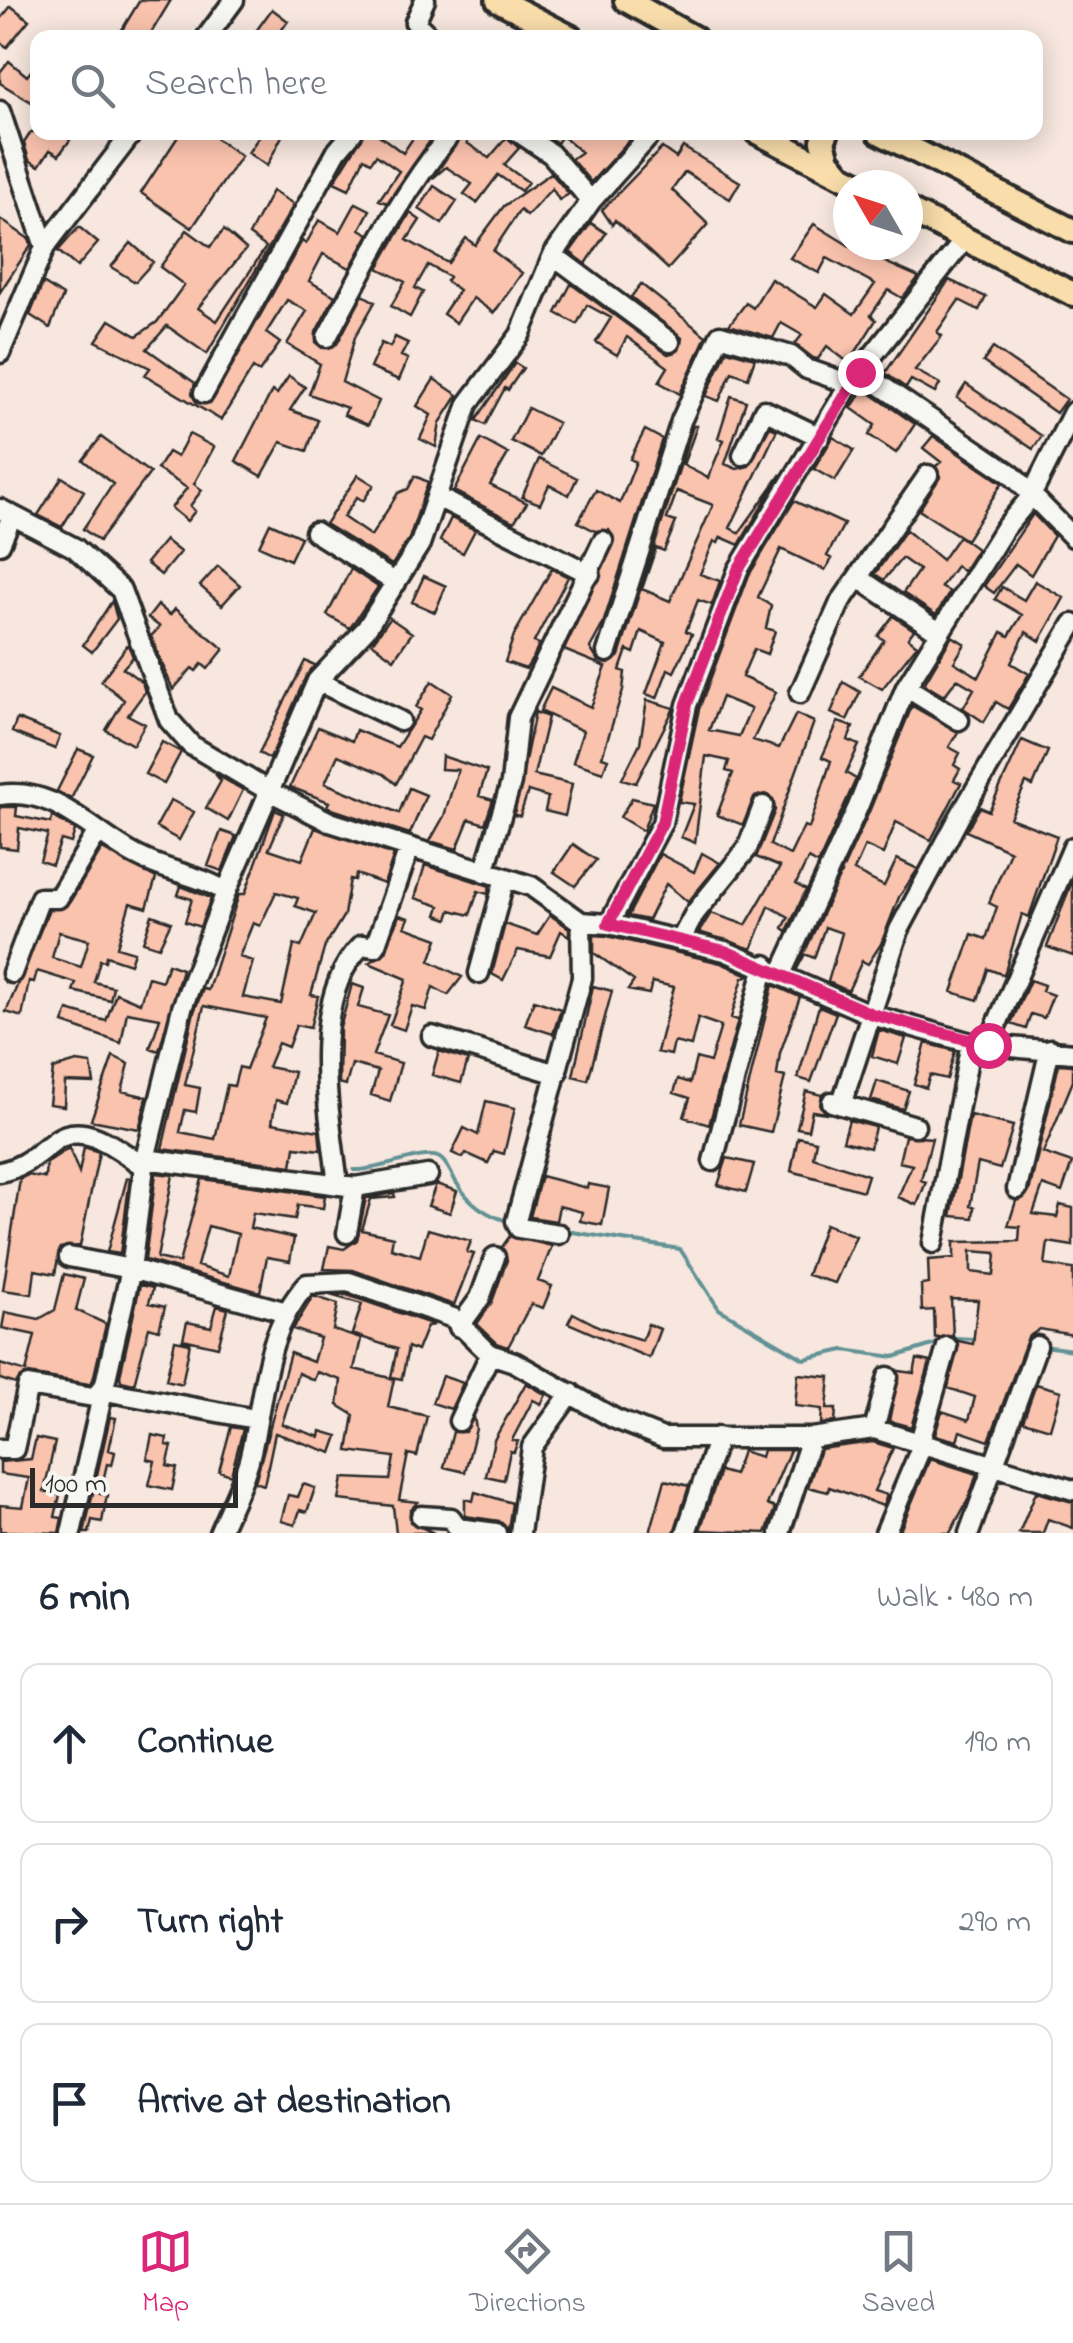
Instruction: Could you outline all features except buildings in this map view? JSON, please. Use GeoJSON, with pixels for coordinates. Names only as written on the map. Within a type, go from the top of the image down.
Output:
{"type":"FeatureCollection","features":[{"type":"Feature","properties":{"kind":"main road"},"geometry":{"type":"LineString","coordinates":[[498,0],[556,30]]}},
{"type":"Feature","properties":{"kind":"main road"},"geometry":{"type":"LineString","coordinates":[[626,0],[680,30]]}},
{"type":"Feature","properties":{"kind":"main road"},"geometry":{"type":"LineString","coordinates":[[773,140],[833,171]]}},
{"type":"Feature","properties":{"kind":"main road"},"geometry":{"type":"LineString","coordinates":[[822,140],[828,160],[839,170]]}},
{"type":"Feature","properties":{"kind":"main road"},"geometry":{"type":"LineString","coordinates":[[895,140],[1073,231]]}},
{"type":"Feature","properties":{"kind":"main road"},"geometry":{"type":"LineString","coordinates":[[923,218],[1073,294]]}},
{"type":"Feature","properties":{"kind":"street"},"geometry":{"type":"LineString","coordinates":[[212,30],[234,0]]}},
{"type":"Feature","properties":{"kind":"street"},"geometry":{"type":"LineString","coordinates":[[423,30],[415,22],[425,0]]}},
{"type":"Feature","properties":{"kind":"street"},"geometry":{"type":"LineString","coordinates":[[0,111],[45,247]]}},
{"type":"Feature","properties":{"kind":"street"},"geometry":{"type":"LineString","coordinates":[[0,353],[45,247],[128,140]]}},
{"type":"Feature","properties":{"kind":"street"},"geometry":{"type":"LineString","coordinates":[[204,392],[345,140]]}},
{"type":"Feature","properties":{"kind":"street"},"geometry":{"type":"LineString","coordinates":[[327,338],[383,232],[421,170],[445,140]]}},
{"type":"Feature","properties":{"kind":"street"},"geometry":{"type":"LineString","coordinates":[[530,140],[551,154],[590,200]]}},
{"type":"Feature","properties":{"kind":"street"},"geometry":{"type":"LineString","coordinates":[[71,1533],[99,1394],[131,1268],[144,1163],[182,1008],[226,892],[317,681],[366,629],[420,544],[468,404],[520,335],[553,255],[590,200],[645,140]]}},
{"type":"Feature","properties":{"kind":"street"},"geometry":{"type":"LineString","coordinates":[[608,924],[662,823],[687,704],[738,570],[855,378],[965,239]]}},
{"type":"Feature","properties":{"kind":"street"},"geometry":{"type":"LineString","coordinates":[[553,255],[670,342]]}},
{"type":"Feature","properties":{"kind":"street"},"geometry":{"type":"LineString","coordinates":[[607,652],[681,420],[720,335],[787,354],[807,369],[855,378],[981,452],[1010,474],[1073,538]]}},
{"type":"Feature","properties":{"kind":"street"},"geometry":{"type":"LineString","coordinates":[[742,454],[764,410],[820,437]]}},
{"type":"Feature","properties":{"kind":"street"},"geometry":{"type":"LineString","coordinates":[[713,1161],[773,968],[858,808],[906,687],[1004,529],[1030,498],[1073,412]]}},
{"type":"Feature","properties":{"kind":"street"},"geometry":{"type":"LineString","coordinates":[[800,693],[840,603],[928,475]]}},
{"type":"Feature","properties":{"kind":"street"},"geometry":{"type":"LineString","coordinates":[[437,497],[590,574]]}},
{"type":"Feature","properties":{"kind":"street"},"geometry":{"type":"LineString","coordinates":[[0,544],[6,513],[74,548],[122,590],[169,720],[190,745],[330,822],[531,886],[581,922],[608,924],[680,941],[773,968],[872,1014],[980,1044],[1073,1053]]}},
{"type":"Feature","properties":{"kind":"street"},"geometry":{"type":"LineString","coordinates":[[314,532],[396,583]]}},
{"type":"Feature","properties":{"kind":"street"},"geometry":{"type":"LineString","coordinates":[[484,872],[511,783],[518,718],[590,574],[602,541]]}},
{"type":"Feature","properties":{"kind":"street"},"geometry":{"type":"LineString","coordinates":[[860,579],[938,632]]}},
{"type":"Feature","properties":{"kind":"street"},"geometry":{"type":"LineString","coordinates":[[915,1126],[836,1103],[900,930],[960,814],[1073,624]]}},
{"type":"Feature","properties":{"kind":"street"},"geometry":{"type":"LineString","coordinates":[[317,681],[400,721]]}},
{"type":"Feature","properties":{"kind":"street"},"geometry":{"type":"LineString","coordinates":[[906,687],[959,720]]}},
{"type":"Feature","properties":{"kind":"street"},"geometry":{"type":"LineString","coordinates":[[0,795],[42,797],[147,862],[226,892]]}},
{"type":"Feature","properties":{"kind":"street"},"geometry":{"type":"LineString","coordinates":[[680,941],[694,913],[747,849],[763,806]]}},
{"type":"Feature","properties":{"kind":"street"},"geometry":{"type":"LineString","coordinates":[[12,973],[40,898],[58,898],[98,831]]}},
{"type":"Feature","properties":{"kind":"street"},"geometry":{"type":"LineString","coordinates":[[932,1244],[980,1044],[1073,847]]}},
{"type":"Feature","properties":{"kind":"street"},"geometry":{"type":"LineString","coordinates":[[347,1233],[347,1186],[326,1073],[326,1030],[350,957],[362,945],[376,946],[409,850]]}},
{"type":"Feature","properties":{"kind":"street"},"geometry":{"type":"LineString","coordinates":[[480,973],[505,878]]}},
{"type":"Feature","properties":{"kind":"street"},"geometry":{"type":"LineString","coordinates":[[559,1234],[520,1228],[516,1221],[582,978],[581,922]]}},
{"type":"Feature","properties":{"kind":"street"},"geometry":{"type":"LineString","coordinates":[[432,1036],[557,1074]]}},
{"type":"Feature","properties":{"kind":"street"},"geometry":{"type":"LineString","coordinates":[[1017,1189],[1050,1050]]}},
{"type":"Feature","properties":{"kind":"street"},"geometry":{"type":"LineString","coordinates":[[0,1172],[33,1160],[58,1138],[73,1133],[102,1139],[144,1163],[347,1186],[428,1174]]}},
{"type":"Feature","properties":{"kind":"street"},"geometry":{"type":"LineString","coordinates":[[459,1327],[480,1298],[495,1257]]}},
{"type":"Feature","properties":{"kind":"street"},"geometry":{"type":"LineString","coordinates":[[70,1258],[131,1268],[283,1311]]}},
{"type":"Feature","properties":{"kind":"street"},"geometry":{"type":"LineString","coordinates":[[219,1533],[248,1461],[283,1311],[307,1284],[349,1282],[453,1318],[490,1354],[571,1393],[614,1419],[663,1438],[812,1438],[874,1429],[998,1463],[1073,1490]]}},
{"type":"Feature","properties":{"kind":"street"},"geometry":{"type":"LineString","coordinates":[[969,1533],[998,1463],[1037,1346]]}},
{"type":"Feature","properties":{"kind":"street"},"geometry":{"type":"LineString","coordinates":[[885,1533],[922,1442],[946,1348]]}},
{"type":"Feature","properties":{"kind":"street"},"geometry":{"type":"LineString","coordinates":[[459,1422],[490,1354]]}},
{"type":"Feature","properties":{"kind":"street"},"geometry":{"type":"LineString","coordinates":[[874,1429],[888,1377]]}},
{"type":"Feature","properties":{"kind":"street"},"geometry":{"type":"LineString","coordinates":[[0,1449],[14,1450],[28,1386],[255,1418]]}},
{"type":"Feature","properties":{"kind":"street"},"geometry":{"type":"LineString","coordinates":[[520,1533],[532,1447],[571,1393]]}},
{"type":"Feature","properties":{"kind":"street"},"geometry":{"type":"LineString","coordinates":[[686,1533],[718,1438]]}},
{"type":"Feature","properties":{"kind":"street"},"geometry":{"type":"LineString","coordinates":[[780,1533],[812,1438]]}},
{"type":"Feature","properties":{"kind":"street"},"geometry":{"type":"LineString","coordinates":[[422,1516],[451,1518],[458,1528],[496,1533]]}},
{"type":"Feature","properties":{"kind":"waterway"},"geometry":{"type":"LineString","coordinates":[[354,1170],[422,1156],[438,1157],[473,1203],[512,1222]]}},
{"type":"Feature","properties":{"kind":"waterway"},"geometry":{"type":"LineString","coordinates":[[566,1231],[680,1249],[719,1309],[804,1359],[844,1350],[894,1357],[955,1338],[974,1339]]}},
{"type":"Feature","properties":{"kind":"waterway"},"geometry":{"type":"LineString","coordinates":[[1043,1346],[1073,1350]]}},
{"type":"Feature","properties":{"kind":"route"},"geometry":{"type":"LineString","coordinates":[[860,372],[738,570],[687,704],[674,782],[662,823],[608,924],[725,951],[782,972],[872,1014],[988,1045]]}}]}
